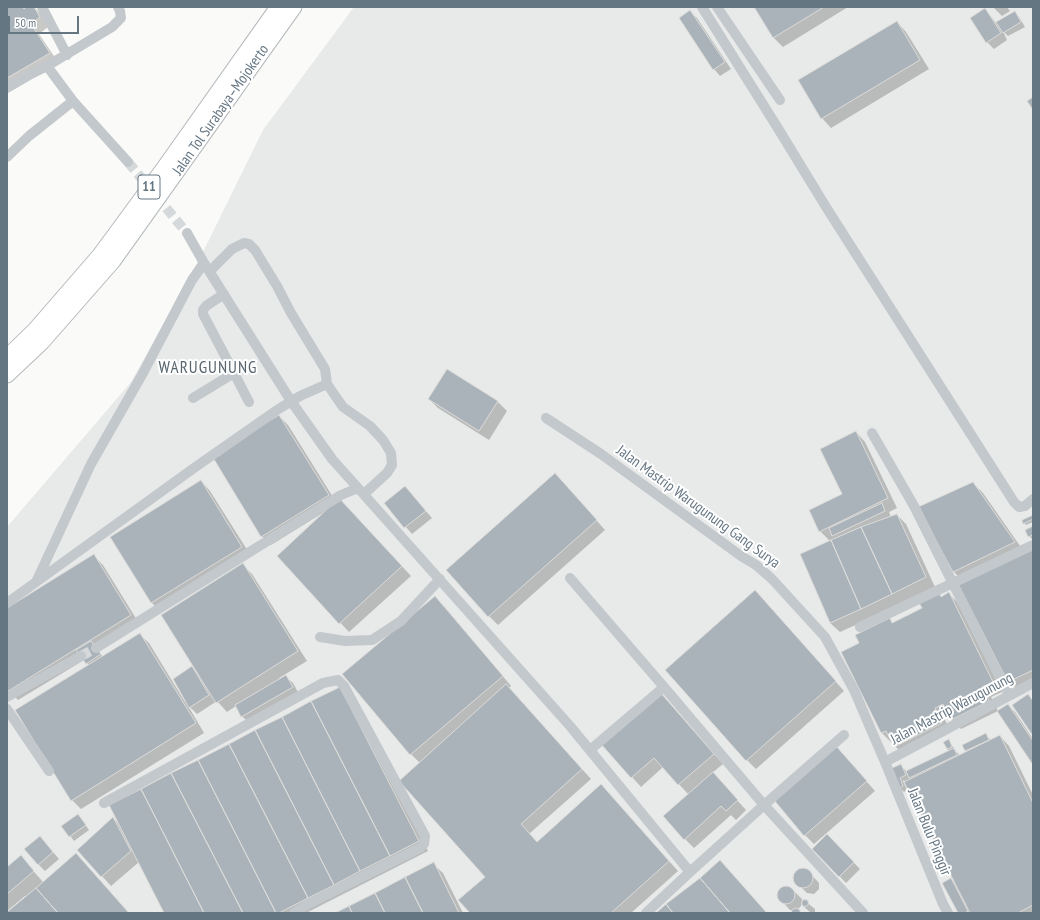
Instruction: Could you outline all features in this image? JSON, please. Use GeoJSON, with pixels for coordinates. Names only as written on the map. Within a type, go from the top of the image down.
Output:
{"type":"FeatureCollection","features":[{"type":"Feature","properties":{"kind":"highway","name":"Jalan Tol Surabaya–Mojokerto"},"geometry":{"type":"LineString","coordinates":[[7,356],[34,330],[100,255],[164,168],[278,7]]}},
{"type":"Feature","properties":{"kind":"highway","name":"Jalan Tol Surabaya–Mojokerto"},"geometry":{"type":"LineString","coordinates":[[7,375],[42,342],[113,260],[294,7]]}},
{"type":"Feature","properties":{"kind":"street"},"geometry":{"type":"LineString","coordinates":[[42,7],[67,55]]}},
{"type":"Feature","properties":{"kind":"street"},"geometry":{"type":"LineString","coordinates":[[7,88],[67,55],[112,27],[121,18],[118,7]]}},
{"type":"Feature","properties":{"kind":"street"},"geometry":{"type":"LineString","coordinates":[[702,7],[826,207],[1014,502],[1019,507],[1025,506],[1033,499]]}},
{"type":"Feature","properties":{"kind":"street"},"geometry":{"type":"LineString","coordinates":[[717,7],[780,100]]}},
{"type":"Feature","properties":{"kind":"street"},"geometry":{"type":"LineString","coordinates":[[47,66],[73,101],[128,162]]}},
{"type":"Feature","properties":{"kind":"street"},"geometry":{"type":"LineString","coordinates":[[7,157],[28,136],[73,101]]}},
{"type":"Feature","properties":{"kind":"street"},"geometry":{"type":"LineString","coordinates":[[187,233],[291,401],[332,459],[440,579],[590,750],[690,872]]}},
{"type":"Feature","properties":{"kind":"street"},"geometry":{"type":"LineString","coordinates":[[36,582],[92,464],[143,373],[192,280],[207,267],[232,250],[244,243],[249,244],[255,250],[278,286],[291,313],[325,369],[327,384],[343,407],[370,426],[383,440],[391,453],[392,465],[387,473],[361,491],[342,495],[96,648]]}},
{"type":"Feature","properties":{"kind":"street"},"geometry":{"type":"LineString","coordinates":[[224,294],[206,306],[203,310],[249,402]]}},
{"type":"Feature","properties":{"kind":"street"},"geometry":{"type":"LineString","coordinates":[[193,398],[245,367]]}},
{"type":"Feature","properties":{"kind":"street"},"geometry":{"type":"LineString","coordinates":[[7,602],[194,468],[291,401],[327,384]]}},
{"type":"Feature","properties":{"kind":"street","name":"Jalan Mastrip Warugunung Gang Surya"},"geometry":{"type":"LineString","coordinates":[[546,418],[601,454],[756,565],[772,579],[825,637],[854,690],[885,762]]}},
{"type":"Feature","properties":{"kind":"street"},"geometry":{"type":"LineString","coordinates":[[872,434],[914,506],[1009,695]]}},
{"type":"Feature","properties":{"kind":"street"},"geometry":{"type":"LineString","coordinates":[[860,627],[952,582],[1033,545]]}},
{"type":"Feature","properties":{"kind":"street"},"geometry":{"type":"LineString","coordinates":[[570,578],[764,806],[864,913]]}},
{"type":"Feature","properties":{"kind":"street"},"geometry":{"type":"LineString","coordinates":[[320,637],[345,641],[372,640],[401,621],[440,579]]}},
{"type":"Feature","properties":{"kind":"street"},"geometry":{"type":"LineString","coordinates":[[7,697],[81,656]]}},
{"type":"Feature","properties":{"kind":"street"},"geometry":{"type":"LineString","coordinates":[[104,803],[323,683],[338,680],[344,686],[426,836],[424,844],[420,848],[312,902],[294,913]]}},
{"type":"Feature","properties":{"kind":"street","name":"Jalan Mastrip Warugunung"},"geometry":{"type":"LineString","coordinates":[[885,762],[1033,682]]}},
{"type":"Feature","properties":{"kind":"street"},"geometry":{"type":"LineString","coordinates":[[590,750],[664,688]]}},
{"type":"Feature","properties":{"kind":"street"},"geometry":{"type":"LineString","coordinates":[[7,709],[49,771]]}},
{"type":"Feature","properties":{"kind":"street"},"geometry":{"type":"LineString","coordinates":[[646,913],[844,735]]}},
{"type":"Feature","properties":{"kind":"street","name":"Jalan Bulu Pinggir"},"geometry":{"type":"LineString","coordinates":[[885,762],[934,883],[948,913]]}},
{"type":"Feature","properties":{"kind":"shaded area"},"geometry":{"type":"Polygon","coordinates":[[[354,7],[1033,7],[1033,913],[7,913],[7,527],[131,382],[201,256],[263,130],[354,7]]]}},
{"type":"Feature","properties":{"kind":"building"},"geometry":{"type":"Polygon","coordinates":[[[7,7],[23,7],[24,9],[26,7],[34,7],[40,17],[31,24],[50,53],[7,78],[7,7]]]}},
{"type":"Feature","properties":{"kind":"building"},"geometry":{"type":"Polygon","coordinates":[[[754,7],[824,7],[773,38],[754,7]]]}},
{"type":"Feature","properties":{"kind":"building"},"geometry":{"type":"Polygon","coordinates":[[[985,8],[1001,33],[986,43],[970,18],[985,8]]]}},
{"type":"Feature","properties":{"kind":"building"},"geometry":{"type":"Polygon","coordinates":[[[690,10],[725,62],[713,70],[679,18],[690,10]]]}},
{"type":"Feature","properties":{"kind":"building"},"geometry":{"type":"Polygon","coordinates":[[[1015,11],[1021,22],[1003,33],[996,22],[1015,11]]]}},
{"type":"Feature","properties":{"kind":"building"},"geometry":{"type":"Polygon","coordinates":[[[897,21],[920,60],[821,119],[798,80],[897,21]]]}},
{"type":"Feature","properties":{"kind":"building"},"geometry":{"type":"Polygon","coordinates":[[[1033,97],[1033,110],[1027,101],[1033,97]]]}},
{"type":"Feature","properties":{"kind":"building"},"geometry":{"type":"Polygon","coordinates":[[[447,369],[498,401],[479,431],[428,399],[447,369]]]}},
{"type":"Feature","properties":{"kind":"building"},"geometry":{"type":"Polygon","coordinates":[[[279,415],[329,495],[261,537],[212,456],[279,415]]]}},
{"type":"Feature","properties":{"kind":"building"},"geometry":{"type":"Polygon","coordinates":[[[856,431],[888,498],[819,532],[809,510],[842,494],[820,449],[856,431]]]}},
{"type":"Feature","properties":{"kind":"building"},"geometry":{"type":"Polygon","coordinates":[[[555,473],[597,520],[488,617],[446,570],[555,473]]]}},
{"type":"Feature","properties":{"kind":"building"},"geometry":{"type":"Polygon","coordinates":[[[201,480],[242,547],[151,603],[110,537],[201,480]]]}},
{"type":"Feature","properties":{"kind":"building"},"geometry":{"type":"Polygon","coordinates":[[[973,482],[1015,542],[953,572],[918,507],[973,482]]]}},
{"type":"Feature","properties":{"kind":"building"},"geometry":{"type":"Polygon","coordinates":[[[405,486],[426,511],[404,528],[384,503],[405,486]]]}},
{"type":"Feature","properties":{"kind":"building"},"geometry":{"type":"Polygon","coordinates":[[[339,498],[402,566],[339,624],[277,556],[339,498]]]}},
{"type":"Feature","properties":{"kind":"building"},"geometry":{"type":"Polygon","coordinates":[[[882,503],[885,511],[832,536],[829,528],[882,503]]]}},
{"type":"Feature","properties":{"kind":"building"},"geometry":{"type":"Polygon","coordinates":[[[897,514],[926,577],[892,594],[861,527],[897,514]]]}},
{"type":"Feature","properties":{"kind":"building"},"geometry":{"type":"Polygon","coordinates":[[[1033,515],[1033,519],[1023,524],[1022,520],[1033,515]]]}},
{"type":"Feature","properties":{"kind":"building"},"geometry":{"type":"Polygon","coordinates":[[[1033,526],[1033,535],[1028,537],[1025,530],[1033,526]]]}},
{"type":"Feature","properties":{"kind":"building"},"geometry":{"type":"Polygon","coordinates":[[[861,527],[892,594],[861,609],[831,540],[861,527]]]}},
{"type":"Feature","properties":{"kind":"building"},"geometry":{"type":"Polygon","coordinates":[[[831,540],[861,609],[830,623],[800,554],[831,540]]]}},
{"type":"Feature","properties":{"kind":"building"},"geometry":{"type":"Polygon","coordinates":[[[1033,548],[1033,670],[1008,682],[958,584],[1033,548]]]}},
{"type":"Feature","properties":{"kind":"building"},"geometry":{"type":"Polygon","coordinates":[[[94,554],[131,615],[8,691],[7,608],[94,554]]]}},
{"type":"Feature","properties":{"kind":"building"},"geometry":{"type":"Polygon","coordinates":[[[243,563],[298,651],[216,703],[161,615],[243,563]]]}},
{"type":"Feature","properties":{"kind":"building"},"geometry":{"type":"Polygon","coordinates":[[[755,590],[836,681],[746,761],[665,670],[755,590]]]}},
{"type":"Feature","properties":{"kind":"building"},"geometry":{"type":"Polygon","coordinates":[[[938,591],[941,597],[949,592],[993,682],[982,687],[989,701],[951,720],[943,704],[935,708],[942,723],[894,747],[886,731],[881,733],[841,652],[859,643],[855,635],[890,618],[892,623],[922,608],[918,601],[938,591]]]}},
{"type":"Feature","properties":{"kind":"building"},"geometry":{"type":"Polygon","coordinates":[[[435,596],[503,676],[410,755],[342,674],[435,596]]]}},
{"type":"Feature","properties":{"kind":"building"},"geometry":{"type":"Polygon","coordinates":[[[140,633],[196,723],[71,801],[15,710],[140,633]]]}},
{"type":"Feature","properties":{"kind":"building"},"geometry":{"type":"Polygon","coordinates":[[[91,641],[101,654],[86,664],[76,650],[91,641]]]}},
{"type":"Feature","properties":{"kind":"building"},"geometry":{"type":"Polygon","coordinates":[[[192,666],[209,695],[189,708],[173,679],[192,666]]]}},
{"type":"Feature","properties":{"kind":"building"},"geometry":{"type":"Polygon","coordinates":[[[286,675],[293,687],[241,717],[235,705],[286,675]]]}},
{"type":"Feature","properties":{"kind":"building"},"geometry":{"type":"Polygon","coordinates":[[[506,684],[582,769],[521,824],[537,842],[601,784],[669,861],[611,913],[470,913],[458,900],[485,877],[399,781],[506,684]]]}},
{"type":"Feature","properties":{"kind":"building"},"geometry":{"type":"Polygon","coordinates":[[[340,687],[419,841],[390,856],[311,701],[340,687]]]}},
{"type":"Feature","properties":{"kind":"building"},"geometry":{"type":"Polygon","coordinates":[[[660,692],[714,754],[678,785],[654,758],[631,778],[601,744],[660,692]]]}},
{"type":"Feature","properties":{"kind":"building"},"geometry":{"type":"Polygon","coordinates":[[[1028,694],[1033,701],[1033,736],[1012,705],[1028,694]]]}},
{"type":"Feature","properties":{"kind":"building"},"geometry":{"type":"Polygon","coordinates":[[[311,701],[390,856],[360,871],[282,717],[311,701]]]}},
{"type":"Feature","properties":{"kind":"building"},"geometry":{"type":"Polygon","coordinates":[[[1008,704],[1033,741],[1033,765],[997,711],[1008,704]]]}},
{"type":"Feature","properties":{"kind":"building"},"geometry":{"type":"Polygon","coordinates":[[[282,717],[360,871],[334,885],[255,730],[282,717]]]}},
{"type":"Feature","properties":{"kind":"building"},"geometry":{"type":"Polygon","coordinates":[[[255,730],[334,885],[308,898],[229,744],[255,730]]]}},
{"type":"Feature","properties":{"kind":"building"},"geometry":{"type":"Polygon","coordinates":[[[986,733],[989,740],[965,751],[962,745],[986,733]]]}},
{"type":"Feature","properties":{"kind":"building"},"geometry":{"type":"Polygon","coordinates":[[[1000,735],[1033,803],[1033,905],[1018,913],[970,913],[904,782],[1000,735]]]}},
{"type":"Feature","properties":{"kind":"building"},"geometry":{"type":"Polygon","coordinates":[[[949,739],[952,747],[947,749],[943,742],[949,739]]]}},
{"type":"Feature","properties":{"kind":"building"},"geometry":{"type":"Polygon","coordinates":[[[229,744],[308,898],[279,913],[276,913],[198,760],[229,744]]]}},
{"type":"Feature","properties":{"kind":"building"},"geometry":{"type":"Polygon","coordinates":[[[836,746],[867,781],[804,836],[774,800],[836,746]]]}},
{"type":"Feature","properties":{"kind":"building"},"geometry":{"type":"Polygon","coordinates":[[[954,748],[957,755],[909,778],[906,771],[954,748]]]}},
{"type":"Feature","properties":{"kind":"building"},"geometry":{"type":"Polygon","coordinates":[[[198,760],[276,913],[243,913],[171,773],[198,760]]]}},
{"type":"Feature","properties":{"kind":"building"},"geometry":{"type":"Polygon","coordinates":[[[901,764],[906,775],[900,778],[903,786],[899,788],[890,769],[901,764]]]}},
{"type":"Feature","properties":{"kind":"building"},"geometry":{"type":"Polygon","coordinates":[[[713,772],[738,800],[726,811],[721,806],[684,840],[663,816],[713,772]]]}},
{"type":"Feature","properties":{"kind":"building"},"geometry":{"type":"Polygon","coordinates":[[[171,773],[243,913],[204,913],[141,789],[171,773]]]}},
{"type":"Feature","properties":{"kind":"building"},"geometry":{"type":"Polygon","coordinates":[[[141,789],[204,913],[164,913],[109,805],[141,789]]]}},
{"type":"Feature","properties":{"kind":"building"},"geometry":{"type":"Polygon","coordinates":[[[78,814],[86,825],[69,837],[61,826],[78,814]]]}},
{"type":"Feature","properties":{"kind":"building"},"geometry":{"type":"Polygon","coordinates":[[[113,817],[131,851],[101,877],[77,850],[113,817]]]}},
{"type":"Feature","properties":{"kind":"building"},"geometry":{"type":"Polygon","coordinates":[[[827,834],[854,862],[839,877],[812,849],[827,834]]]}},
{"type":"Feature","properties":{"kind":"building"},"geometry":{"type":"Polygon","coordinates":[[[40,836],[53,852],[38,865],[24,849],[40,836]]]}},
{"type":"Feature","properties":{"kind":"building"},"geometry":{"type":"Polygon","coordinates":[[[76,853],[129,913],[58,913],[36,888],[76,853]]]}},
{"type":"Feature","properties":{"kind":"building"},"geometry":{"type":"Polygon","coordinates":[[[21,855],[34,871],[7,894],[7,867],[21,855]]]}},
{"type":"Feature","properties":{"kind":"building"},"geometry":{"type":"Polygon","coordinates":[[[720,860],[767,913],[730,913],[700,878],[720,860]]]}},
{"type":"Feature","properties":{"kind":"building"},"geometry":{"type":"Polygon","coordinates":[[[434,862],[459,913],[423,913],[405,877],[434,862]]]}},
{"type":"Feature","properties":{"kind":"building"},"geometry":{"type":"Polygon","coordinates":[[[803,868],[810,871],[813,878],[810,885],[803,888],[796,885],[793,878],[796,871],[803,868]]]}},
{"type":"Feature","properties":{"kind":"building"},"geometry":{"type":"Polygon","coordinates":[[[405,877],[423,913],[385,913],[375,893],[405,877]]]}},
{"type":"Feature","properties":{"kind":"building"},"geometry":{"type":"Polygon","coordinates":[[[700,878],[730,913],[673,913],[666,904],[700,878]]]}},
{"type":"Feature","properties":{"kind":"building"},"geometry":{"type":"Polygon","coordinates":[[[951,878],[968,911],[965,913],[958,913],[942,883],[951,878]]]}},
{"type":"Feature","properties":{"kind":"building"},"geometry":{"type":"Polygon","coordinates":[[[782,886],[790,886],[795,891],[793,902],[790,904],[782,904],[777,899],[777,891],[782,886]]]}},
{"type":"Feature","properties":{"kind":"building"},"geometry":{"type":"Polygon","coordinates":[[[36,888],[58,913],[7,913],[7,912],[36,888]]]}},
{"type":"Feature","properties":{"kind":"building"},"geometry":{"type":"Polygon","coordinates":[[[375,893],[385,913],[352,913],[349,906],[375,893]]]}},
{"type":"Feature","properties":{"kind":"building"},"geometry":{"type":"Polygon","coordinates":[[[805,899],[808,900],[808,906],[805,907],[802,906],[801,903],[802,900],[805,899]]]}},
{"type":"Feature","properties":{"kind":"building"},"geometry":{"type":"Polygon","coordinates":[[[666,904],[673,913],[656,913],[666,904]]]}},
{"type":"Feature","properties":{"kind":"building"},"geometry":{"type":"Polygon","coordinates":[[[349,906],[352,913],[335,913],[349,906]]]}},
{"type":"Feature","properties":{"kind":"building"},"geometry":{"type":"Polygon","coordinates":[[[795,908],[799,909],[801,913],[791,913],[795,908]]]}},
{"type":"Feature","properties":{"kind":"tunnel"},"geometry":{"type":"LineString","coordinates":[[128,162],[187,233]]}},
{"type":"Feature","properties":{"kind":"tunnel"},"geometry":{"type":"LineString","coordinates":[[81,656],[96,648]]}},
{"type":"Feature","properties":{"kind":"district","name":"WARUGUNUNG"},"geometry":{"type":"Point","coordinates":[208,368]}}]}
